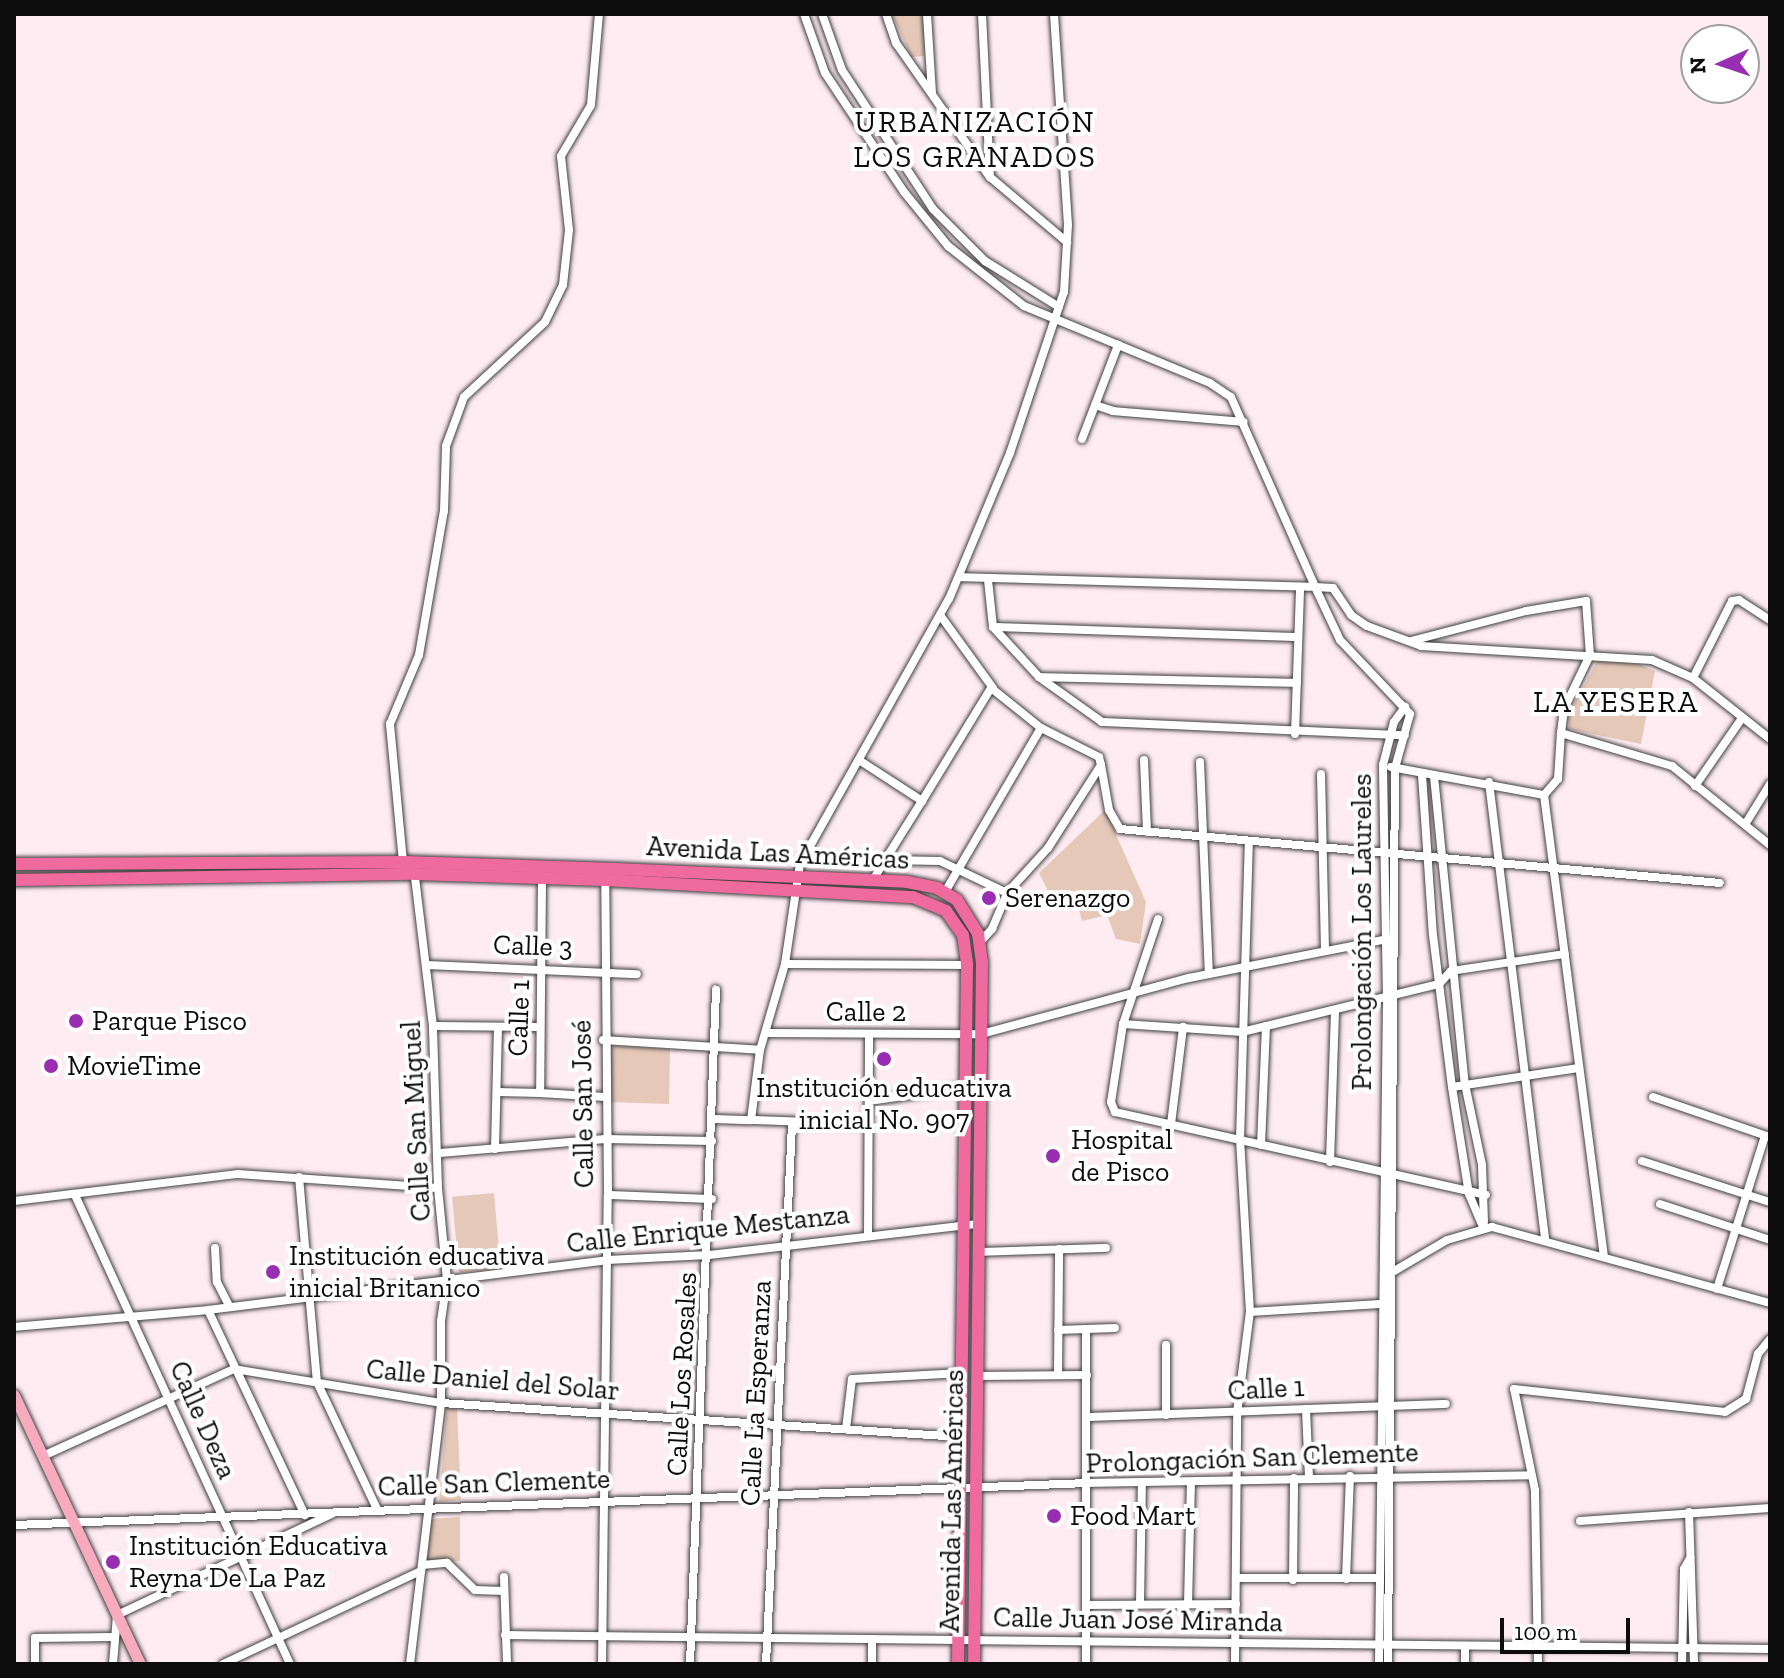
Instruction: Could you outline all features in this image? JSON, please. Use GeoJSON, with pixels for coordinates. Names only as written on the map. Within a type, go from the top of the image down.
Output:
{"type":"FeatureCollection","features":[{"type":"Feature","properties":{"kind":"main road","name":"Avenida Las Américas"},"geometry":{"type":"LineString","coordinates":[[14,864],[352,862],[799,885],[931,902],[959,926],[967,965],[958,1664]]}},
{"type":"Feature","properties":{"kind":"main road"},"geometry":{"type":"LineString","coordinates":[[352,862],[353,875]]}},
{"type":"Feature","properties":{"kind":"main road","name":"Avenida Las Américas"},"geometry":{"type":"LineString","coordinates":[[14,880],[353,875],[411,866],[542,878],[605,880],[799,885],[873,880],[907,882],[945,892],[970,916],[980,942],[974,1664]]}},
{"type":"Feature","properties":{"kind":"main road"},"geometry":{"type":"LineString","coordinates":[[961,1411],[977,1411]]}},
{"type":"Feature","properties":{"kind":"street","name":"Calle San Miguel"},"geometry":{"type":"LineString","coordinates":[[410,1664],[441,1403],[441,1321],[447,1280],[438,1188],[440,1153],[427,965],[390,724],[419,655],[444,511],[446,446],[464,397],[545,322],[563,285],[569,230],[561,156],[591,105],[599,14]]}},
{"type":"Feature","properties":{"kind":"street"},"geometry":{"type":"LineString","coordinates":[[804,14],[825,73],[921,216],[992,284],[1054,319],[1222,390],[1244,422],[1340,640],[1405,707]]}},
{"type":"Feature","properties":{"kind":"street"},"geometry":{"type":"LineString","coordinates":[[822,14],[833,53],[854,91],[933,209],[985,261],[1059,307]]}},
{"type":"Feature","properties":{"kind":"street"},"geometry":{"type":"LineString","coordinates":[[886,14],[911,64],[990,177],[1067,242]]}},
{"type":"Feature","properties":{"kind":"street"},"geometry":{"type":"LineString","coordinates":[[927,14],[932,95]]}},
{"type":"Feature","properties":{"kind":"street"},"geometry":{"type":"LineString","coordinates":[[982,14],[990,177]]}},
{"type":"Feature","properties":{"kind":"street"},"geometry":{"type":"LineString","coordinates":[[751,1120],[760,1050],[785,964],[805,857],[862,762],[959,577],[1010,453],[1059,307],[1067,242],[1054,14]]}},
{"type":"Feature","properties":{"kind":"street"},"geometry":{"type":"LineString","coordinates":[[911,64],[930,55]]}},
{"type":"Feature","properties":{"kind":"street"},"geometry":{"type":"LineString","coordinates":[[1082,439],[1118,345]]}},
{"type":"Feature","properties":{"kind":"street"},"geometry":{"type":"LineString","coordinates":[[1095,405],[1113,411],[1244,422]]}},
{"type":"Feature","properties":{"kind":"street"},"geometry":{"type":"LineString","coordinates":[[959,577],[1333,588],[1351,615],[1367,626],[1408,642],[1459,650],[1652,660],[1693,678],[1770,739]]}},
{"type":"Feature","properties":{"kind":"street"},"geometry":{"type":"LineString","coordinates":[[988,580],[993,627],[1039,677],[1102,722],[1295,734],[1405,735]]}},
{"type":"Feature","properties":{"kind":"street"},"geometry":{"type":"LineString","coordinates":[[1295,734],[1300,589]]}},
{"type":"Feature","properties":{"kind":"street"},"geometry":{"type":"LineString","coordinates":[[1408,642],[1584,600],[1590,655],[1564,709],[1558,779],[1544,795],[1604,1256]]}},
{"type":"Feature","properties":{"kind":"street"},"geometry":{"type":"LineString","coordinates":[[1693,678],[1732,601],[1739,600],[1770,620]]}},
{"type":"Feature","properties":{"kind":"street"},"geometry":{"type":"LineString","coordinates":[[940,615],[993,688],[1041,728],[1094,754],[1101,765],[1113,821],[1120,829],[1443,860],[1552,864],[1720,883]]}},
{"type":"Feature","properties":{"kind":"street"},"geometry":{"type":"LineString","coordinates":[[993,627],[1298,637]]}},
{"type":"Feature","properties":{"kind":"street"},"geometry":{"type":"LineString","coordinates":[[1039,677],[1297,683]]}},
{"type":"Feature","properties":{"kind":"street"},"geometry":{"type":"LineString","coordinates":[[873,880],[993,688]]}},
{"type":"Feature","properties":{"kind":"street","name":"Prolongación Los Laureles"},"geometry":{"type":"LineString","coordinates":[[1379,1664],[1397,995],[1397,937],[1383,765],[1390,735],[1405,707]]}},
{"type":"Feature","properties":{"kind":"street","name":"Prolongación Los Laureles"},"geometry":{"type":"LineString","coordinates":[[1384,1406],[1380,1279],[1386,939],[1395,768],[1410,717],[1405,707]]}},
{"type":"Feature","properties":{"kind":"street"},"geometry":{"type":"LineString","coordinates":[[1695,786],[1742,718]]}},
{"type":"Feature","properties":{"kind":"street"},"geometry":{"type":"LineString","coordinates":[[945,892],[957,866],[1041,728]]}},
{"type":"Feature","properties":{"kind":"street"},"geometry":{"type":"LineString","coordinates":[[1561,733],[1672,766],[1770,845]]}},
{"type":"Feature","properties":{"kind":"street"},"geometry":{"type":"LineString","coordinates":[[1144,760],[1147,832]]}},
{"type":"Feature","properties":{"kind":"street"},"geometry":{"type":"LineString","coordinates":[[862,762],[922,801]]}},
{"type":"Feature","properties":{"kind":"street"},"geometry":{"type":"LineString","coordinates":[[1200,762],[1209,974]]}},
{"type":"Feature","properties":{"kind":"street"},"geometry":{"type":"LineString","coordinates":[[980,942],[992,929],[1007,893],[1048,848],[1101,765]]}},
{"type":"Feature","properties":{"kind":"street"},"geometry":{"type":"LineString","coordinates":[[1383,765],[1422,775],[1489,782],[1544,795]]}},
{"type":"Feature","properties":{"kind":"street"},"geometry":{"type":"LineString","coordinates":[[1321,774],[1327,850],[1325,950]]}},
{"type":"Feature","properties":{"kind":"street"},"geometry":{"type":"LineString","coordinates":[[1422,775],[1426,858],[1452,1087],[1469,1194],[1483,1227]]}},
{"type":"Feature","properties":{"kind":"street"},"geometry":{"type":"LineString","coordinates":[[1434,776],[1451,971],[1465,1084],[1486,1195],[1483,1227]]}},
{"type":"Feature","properties":{"kind":"street"},"geometry":{"type":"LineString","coordinates":[[1489,782],[1545,1241]]}},
{"type":"Feature","properties":{"kind":"street"},"geometry":{"type":"LineString","coordinates":[[1746,823],[1770,784]]}},
{"type":"Feature","properties":{"kind":"street"},"geometry":{"type":"LineString","coordinates":[[1235,1664],[1237,1413],[1250,1312],[1240,1140],[1242,967],[1249,843]]}},
{"type":"Feature","properties":{"kind":"street"},"geometry":{"type":"LineString","coordinates":[[805,857],[957,866],[1007,893]]}},
{"type":"Feature","properties":{"kind":"street","name":"Calle 1"},"geometry":{"type":"LineString","coordinates":[[542,878],[538,1027],[540,1093],[605,1097]]}},
{"type":"Feature","properties":{"kind":"street","name":"Calle San José"},"geometry":{"type":"LineString","coordinates":[[602,1664],[608,1195],[603,1040],[605,880]]}},
{"type":"Feature","properties":{"kind":"street"},"geometry":{"type":"LineString","coordinates":[[1158,919],[1123,1024],[1113,1109],[1381,1174],[1486,1195]]}},
{"type":"Feature","properties":{"kind":"street","name":"Calle 2"},"geometry":{"type":"LineString","coordinates":[[766,1033],[981,1034],[1209,974],[1397,937]]}},
{"type":"Feature","properties":{"kind":"street"},"geometry":{"type":"LineString","coordinates":[[1123,1024],[1242,1032],[1439,984],[1451,971],[1565,954]]}},
{"type":"Feature","properties":{"kind":"street"},"geometry":{"type":"LineString","coordinates":[[785,964],[967,965]]}},
{"type":"Feature","properties":{"kind":"street","name":"Calle 3"},"geometry":{"type":"LineString","coordinates":[[427,965],[542,967],[637,974]]}},
{"type":"Feature","properties":{"kind":"street","name":"Calle Los Rosales"},"geometry":{"type":"LineString","coordinates":[[690,1664],[712,1199],[716,990]]}},
{"type":"Feature","properties":{"kind":"street"},"geometry":{"type":"LineString","coordinates":[[1330,1162],[1335,1011]]}},
{"type":"Feature","properties":{"kind":"street"},"geometry":{"type":"LineString","coordinates":[[433,1026],[538,1027]]}},
{"type":"Feature","properties":{"kind":"street"},"geometry":{"type":"LineString","coordinates":[[1261,1145],[1266,1026]]}},
{"type":"Feature","properties":{"kind":"street"},"geometry":{"type":"LineString","coordinates":[[495,1149],[498,1027]]}},
{"type":"Feature","properties":{"kind":"street"},"geometry":{"type":"LineString","coordinates":[[1171,1124],[1183,1027]]}},
{"type":"Feature","properties":{"kind":"street"},"geometry":{"type":"LineString","coordinates":[[868,1235],[869,1035]]}},
{"type":"Feature","properties":{"kind":"street"},"geometry":{"type":"LineString","coordinates":[[603,1040],[760,1050]]}},
{"type":"Feature","properties":{"kind":"street"},"geometry":{"type":"LineString","coordinates":[[1452,1087],[1579,1068]]}},
{"type":"Feature","properties":{"kind":"street"},"geometry":{"type":"LineString","coordinates":[[869,1101],[965,1087]]}},
{"type":"Feature","properties":{"kind":"street"},"geometry":{"type":"LineString","coordinates":[[498,1092],[540,1093]]}},
{"type":"Feature","properties":{"kind":"street"},"geometry":{"type":"LineString","coordinates":[[1653,1097],[1768,1136],[1717,1289]]}},
{"type":"Feature","properties":{"kind":"street"},"geometry":{"type":"LineString","coordinates":[[714,1119],[792,1124],[868,1124]]}},
{"type":"Feature","properties":{"kind":"street","name":"Calle La Esperanza"},"geometry":{"type":"LineString","coordinates":[[766,1664],[792,1124]]}},
{"type":"Feature","properties":{"kind":"street"},"geometry":{"type":"LineString","coordinates":[[440,1153],[605,1139],[712,1141]]}},
{"type":"Feature","properties":{"kind":"street"},"geometry":{"type":"LineString","coordinates":[[1642,1161],[1770,1202]]}},
{"type":"Feature","properties":{"kind":"street"},"geometry":{"type":"LineString","coordinates":[[14,1201],[238,1174],[438,1188]]}},
{"type":"Feature","properties":{"kind":"street"},"geometry":{"type":"LineString","coordinates":[[299,1177],[317,1382],[377,1509]]}},
{"type":"Feature","properties":{"kind":"street","name":"Calle Deza"},"geometry":{"type":"LineString","coordinates":[[75,1195],[290,1664]]}},
{"type":"Feature","properties":{"kind":"street"},"geometry":{"type":"LineString","coordinates":[[608,1195],[712,1199]]}},
{"type":"Feature","properties":{"kind":"street"},"geometry":{"type":"LineString","coordinates":[[1660,1204],[1770,1240]]}},
{"type":"Feature","properties":{"kind":"street","name":"Calle Enrique Mestanza"},"geometry":{"type":"LineString","coordinates":[[14,1327],[208,1310],[607,1260],[709,1255],[978,1224]]}},
{"type":"Feature","properties":{"kind":"street"},"geometry":{"type":"LineString","coordinates":[[1380,1279],[1447,1240],[1483,1227],[1604,1256],[1770,1303]]}},
{"type":"Feature","properties":{"kind":"street"},"geometry":{"type":"LineString","coordinates":[[215,1248],[217,1282],[230,1307]]}},
{"type":"Feature","properties":{"kind":"street"},"geometry":{"type":"LineString","coordinates":[[978,1252],[1106,1248]]}},
{"type":"Feature","properties":{"kind":"street"},"geometry":{"type":"LineString","coordinates":[[1058,1375],[1059,1249]]}},
{"type":"Feature","properties":{"kind":"street"},"geometry":{"type":"LineString","coordinates":[[1250,1312],[1380,1304]]}},
{"type":"Feature","properties":{"kind":"street"},"geometry":{"type":"LineString","coordinates":[[208,1310],[305,1515]]}},
{"type":"Feature","properties":{"kind":"street"},"geometry":{"type":"LineString","coordinates":[[1058,1330],[1115,1328]]}},
{"type":"Feature","properties":{"kind":"street"},"geometry":{"type":"LineString","coordinates":[[1086,1329],[1086,1664]]}},
{"type":"Feature","properties":{"kind":"street"},"geometry":{"type":"LineString","coordinates":[[1538,1664],[1535,1490],[1529,1475],[1514,1389],[1725,1412],[1746,1399],[1758,1354],[1770,1339]]}},
{"type":"Feature","properties":{"kind":"street"},"geometry":{"type":"LineString","coordinates":[[1166,1345],[1166,1415]]}},
{"type":"Feature","properties":{"kind":"street"},"geometry":{"type":"LineString","coordinates":[[43,1456],[234,1369]]}},
{"type":"Feature","properties":{"kind":"street","name":"Calle Daniel del Solar"},"geometry":{"type":"LineString","coordinates":[[234,1369],[441,1403],[961,1437]]}},
{"type":"Feature","properties":{"kind":"street"},"geometry":{"type":"LineString","coordinates":[[846,1429],[852,1379],[962,1373]]}},
{"type":"Feature","properties":{"kind":"street"},"geometry":{"type":"LineString","coordinates":[[977,1376],[1087,1375]]}},
{"type":"Feature","properties":{"kind":"street"},"geometry":{"type":"LineString","coordinates":[[14,1395],[140,1664]]}},
{"type":"Feature","properties":{"kind":"street","name":"Calle 1"},"geometry":{"type":"LineString","coordinates":[[1087,1417],[1446,1404]]}},
{"type":"Feature","properties":{"kind":"street"},"geometry":{"type":"LineString","coordinates":[[1306,1409],[1309,1478]]}},
{"type":"Feature","properties":{"kind":"street"},"geometry":{"type":"LineString","coordinates":[[1383,1475],[1388,1664]]}},
{"type":"Feature","properties":{"kind":"street","name":"Prolongación San Clemente"},"geometry":{"type":"LineString","coordinates":[[976,1490],[1088,1483],[1191,1484],[1383,1475],[1529,1475]]}},
{"type":"Feature","properties":{"kind":"street"},"geometry":{"type":"LineString","coordinates":[[1346,1579],[1350,1476]]}},
{"type":"Feature","properties":{"kind":"street"},"geometry":{"type":"LineString","coordinates":[[1293,1580],[1294,1478]]}},
{"type":"Feature","properties":{"kind":"street"},"geometry":{"type":"LineString","coordinates":[[1140,1604],[1142,1482]]}},
{"type":"Feature","properties":{"kind":"street"},"geometry":{"type":"LineString","coordinates":[[1188,1604],[1191,1484]]}},
{"type":"Feature","properties":{"kind":"street","name":"Calle San Clemente"},"geometry":{"type":"LineString","coordinates":[[14,1525],[698,1497],[976,1490]]}},
{"type":"Feature","properties":{"kind":"street"},"geometry":{"type":"LineString","coordinates":[[1580,1521],[1770,1508]]}},
{"type":"Feature","properties":{"kind":"street"},"geometry":{"type":"LineString","coordinates":[[117,1615],[242,1559],[336,1512]]}},
{"type":"Feature","properties":{"kind":"street"},"geometry":{"type":"LineString","coordinates":[[1689,1512],[1690,1558],[1695,1571],[1694,1664]]}},
{"type":"Feature","properties":{"kind":"street"},"geometry":{"type":"LineString","coordinates":[[1682,1664],[1684,1569],[1690,1558]]}},
{"type":"Feature","properties":{"kind":"street"},"geometry":{"type":"LineString","coordinates":[[223,1664],[421,1568],[447,1563],[475,1590],[504,1591]]}},
{"type":"Feature","properties":{"kind":"street"},"geometry":{"type":"LineString","coordinates":[[504,1577],[507,1664]]}},
{"type":"Feature","properties":{"kind":"street"},"geometry":{"type":"LineString","coordinates":[[1236,1578],[1379,1578]]}},
{"type":"Feature","properties":{"kind":"street"},"geometry":{"type":"LineString","coordinates":[[1087,1605],[1236,1604]]}},
{"type":"Feature","properties":{"kind":"street"},"geometry":{"type":"LineString","coordinates":[[113,1664],[117,1615]]}},
{"type":"Feature","properties":{"kind":"street","name":"Calle Juan José Miranda"},"geometry":{"type":"LineString","coordinates":[[505,1635],[1770,1649]]}},
{"type":"Feature","properties":{"kind":"street"},"geometry":{"type":"LineString","coordinates":[[35,1664],[35,1638],[113,1637]]}},
{"type":"Feature","properties":{"kind":"street"},"geometry":{"type":"LineString","coordinates":[[872,1639],[872,1664]]}},
{"type":"Feature","properties":{"kind":"street"},"geometry":{"type":"LineString","coordinates":[[1465,1646],[1465,1664]]}},
{"type":"Feature","properties":{"kind":"shaded area"},"geometry":{"type":"Polygon","coordinates":[[[892,14],[924,14],[924,56],[911,57],[892,14]]]}},
{"type":"Feature","properties":{"kind":"shaded area"},"geometry":{"type":"Polygon","coordinates":[[[1597,661],[1638,664],[1655,671],[1641,744],[1569,729],[1568,715],[1597,661]]]}},
{"type":"Feature","properties":{"kind":"shaded area"},"geometry":{"type":"Polygon","coordinates":[[[1105,810],[1146,902],[1140,944],[1116,939],[1107,915],[1082,921],[1074,891],[1051,897],[1039,873],[1105,810]]]}},
{"type":"Feature","properties":{"kind":"shaded area"},"geometry":{"type":"Polygon","coordinates":[[[615,1046],[670,1049],[669,1104],[609,1102],[610,1050],[615,1046]]]}},
{"type":"Feature","properties":{"kind":"shaded area"},"geometry":{"type":"Polygon","coordinates":[[[494,1193],[501,1269],[459,1272],[452,1197],[494,1193]]]}},
{"type":"Feature","properties":{"kind":"shaded area"},"geometry":{"type":"Polygon","coordinates":[[[447,1406],[457,1407],[461,1500],[439,1502],[447,1406]]]}},
{"type":"Feature","properties":{"kind":"shaded area"},"geometry":{"type":"Polygon","coordinates":[[[460,1517],[460,1561],[427,1562],[431,1519],[460,1517]]]}},
{"type":"Feature","properties":{"kind":"place","name":"Serenazgo"},"geometry":{"type":"Point","coordinates":[989,898]}},
{"type":"Feature","properties":{"kind":"place","name":"Parque Pisco"},"geometry":{"type":"Point","coordinates":[76,1021]}},
{"type":"Feature","properties":{"kind":"place","name":"Institución educativa inicial No. 907"},"geometry":{"type":"Point","coordinates":[884,1059]}},
{"type":"Feature","properties":{"kind":"place","name":"MovieTime"},"geometry":{"type":"Point","coordinates":[51,1066]}},
{"type":"Feature","properties":{"kind":"place","name":"Hospital de Pisco"},"geometry":{"type":"Point","coordinates":[1053,1156]}},
{"type":"Feature","properties":{"kind":"place","name":"Institución educativa inicial Britanico"},"geometry":{"type":"Point","coordinates":[273,1272]}},
{"type":"Feature","properties":{"kind":"place","name":"Food Mart"},"geometry":{"type":"Point","coordinates":[1054,1516]}},
{"type":"Feature","properties":{"kind":"place","name":"Institución Educativa Reyna De La Paz"},"geometry":{"type":"Point","coordinates":[113,1562]}},
{"type":"Feature","properties":{"kind":"district","name":"URBANIZACIÓN LOS GRANADOS"},"geometry":{"type":"Point","coordinates":[975,139]}},
{"type":"Feature","properties":{"kind":"district","name":"LA YESERA"},"geometry":{"type":"Point","coordinates":[1616,702]}}]}
